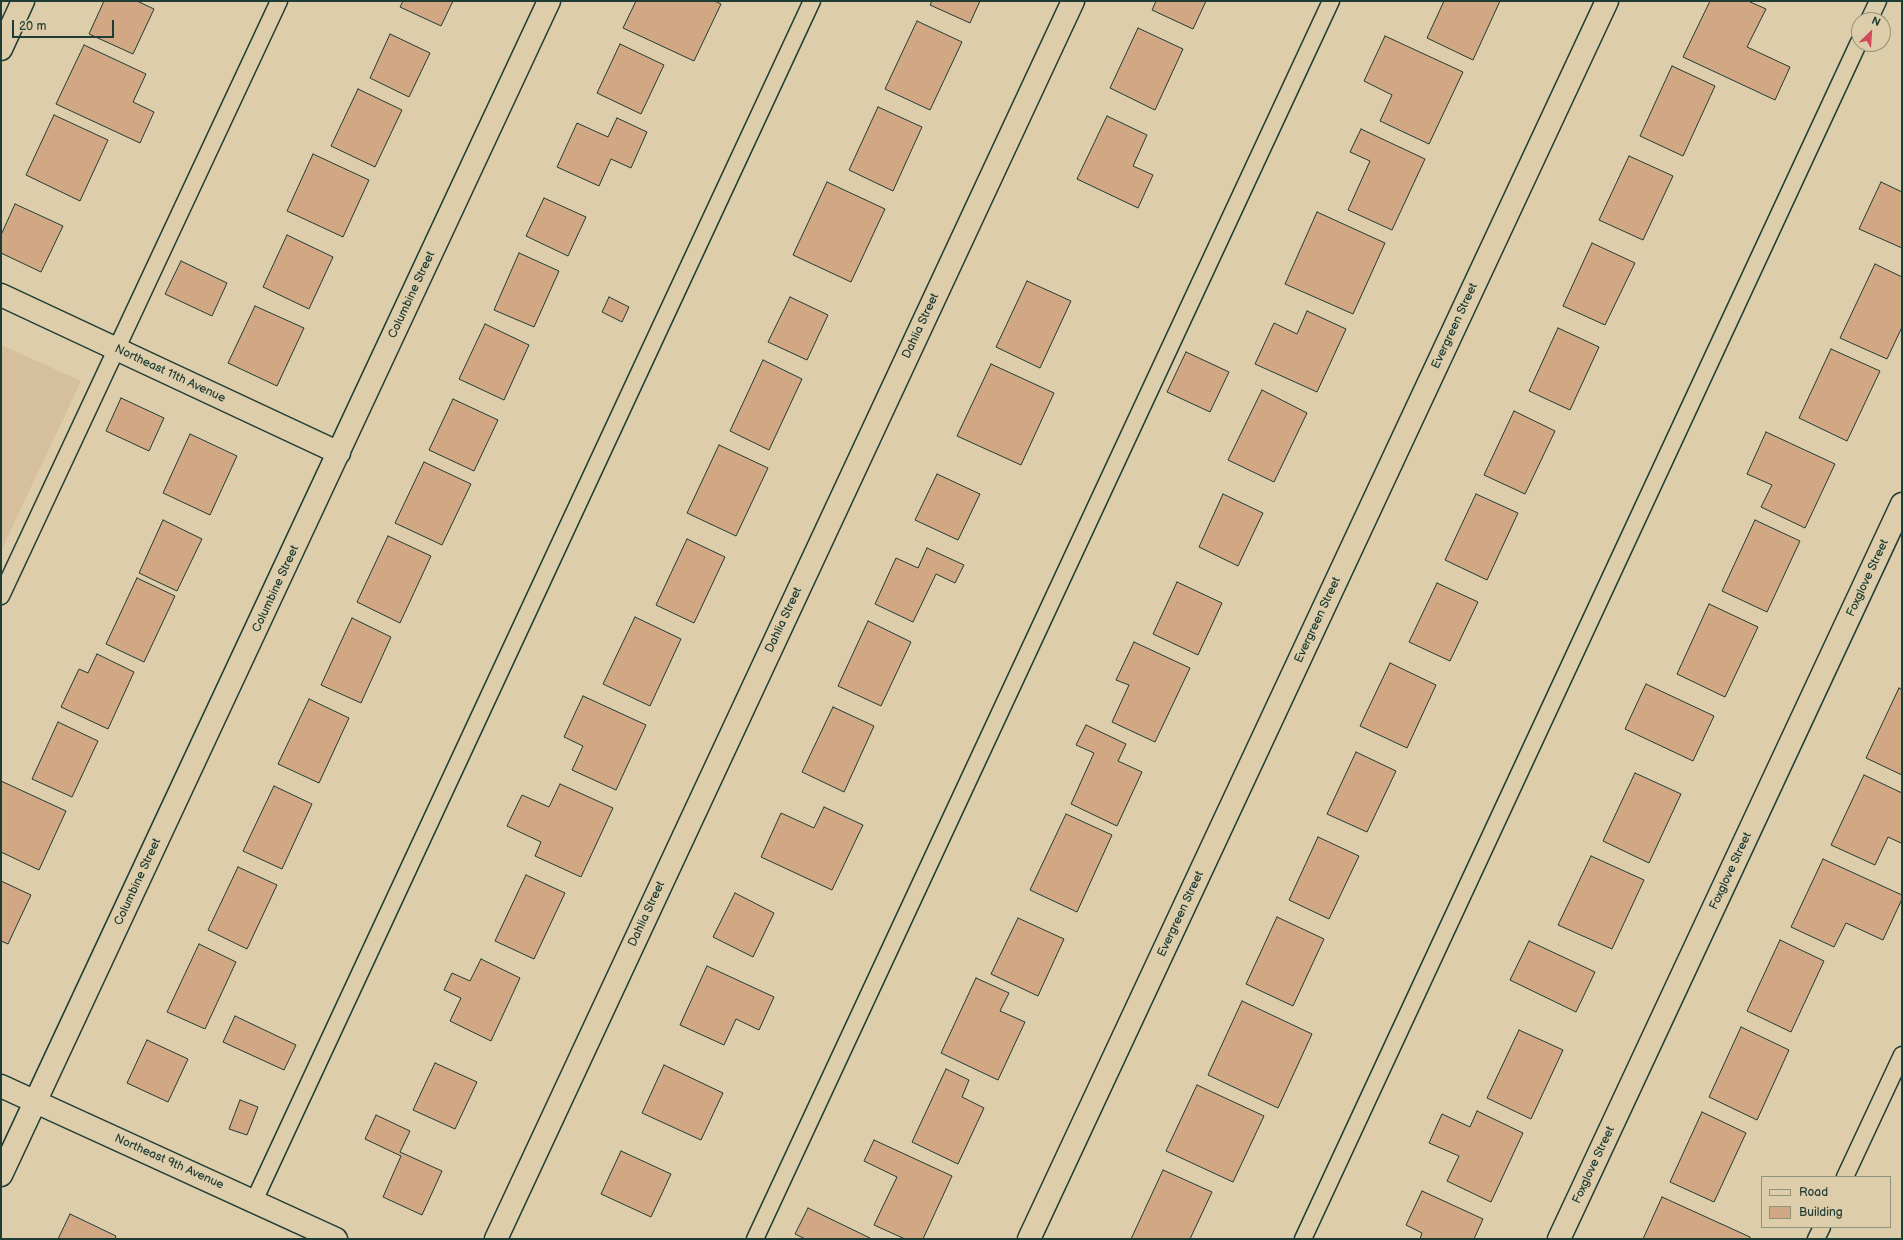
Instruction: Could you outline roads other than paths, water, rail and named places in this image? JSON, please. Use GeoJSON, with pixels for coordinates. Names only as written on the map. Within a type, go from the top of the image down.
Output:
{"type":"FeatureCollection","features":[{"type":"Feature","properties":{"kind":"street"},"geometry":{"type":"LineString","coordinates":[[1,49],[23,1]]}},
{"type":"Feature","properties":{"kind":"street","name":"Columbine Street"},"geometry":{"type":"LineString","coordinates":[[1,1175],[549,1]]}},
{"type":"Feature","properties":{"kind":"street","name":"Dahlia Street"},"geometry":{"type":"LineString","coordinates":[[496,1239],[1073,1]]}},
{"type":"Feature","properties":{"kind":"street","name":"Evergreen Street"},"geometry":{"type":"LineString","coordinates":[[1029,1239],[1607,1]]}},
{"type":"Feature","properties":{"kind":"street","name":"Northeast 11th Avenue"},"geometry":{"type":"LineString","coordinates":[[1,295],[339,453]]}},
{"type":"Feature","properties":{"kind":"street","name":"Foxglove Street"},"geometry":{"type":"LineString","coordinates":[[1559,1239],[1902,504]]}},
{"type":"Feature","properties":{"kind":"street","name":"Northeast 9th Avenue"},"geometry":{"type":"LineString","coordinates":[[1,1086],[336,1239]]}},
{"type":"Feature","properties":{"kind":"lane"},"geometry":{"type":"LineString","coordinates":[[1,596],[279,1]]}},
{"type":"Feature","properties":{"kind":"lane"},"geometry":{"type":"LineString","coordinates":[[254,1201],[812,1]]}},
{"type":"Feature","properties":{"kind":"lane"},"geometry":{"type":"LineString","coordinates":[[755,1239],[1331,1]]}},
{"type":"Feature","properties":{"kind":"lane"},"geometry":{"type":"LineString","coordinates":[[1873,12],[1878,1]]}},
{"type":"Feature","properties":{"kind":"lane"},"geometry":{"type":"LineString","coordinates":[[1303,1239],[1854,52]]}},
{"type":"Feature","properties":{"kind":"lane"},"geometry":{"type":"LineString","coordinates":[[1845,1176],[1902,1055]]}},
{"type":"Feature","properties":{"kind":"lane"},"geometry":{"type":"LineString","coordinates":[[1816,1239],[1822,1228]]}}]}
